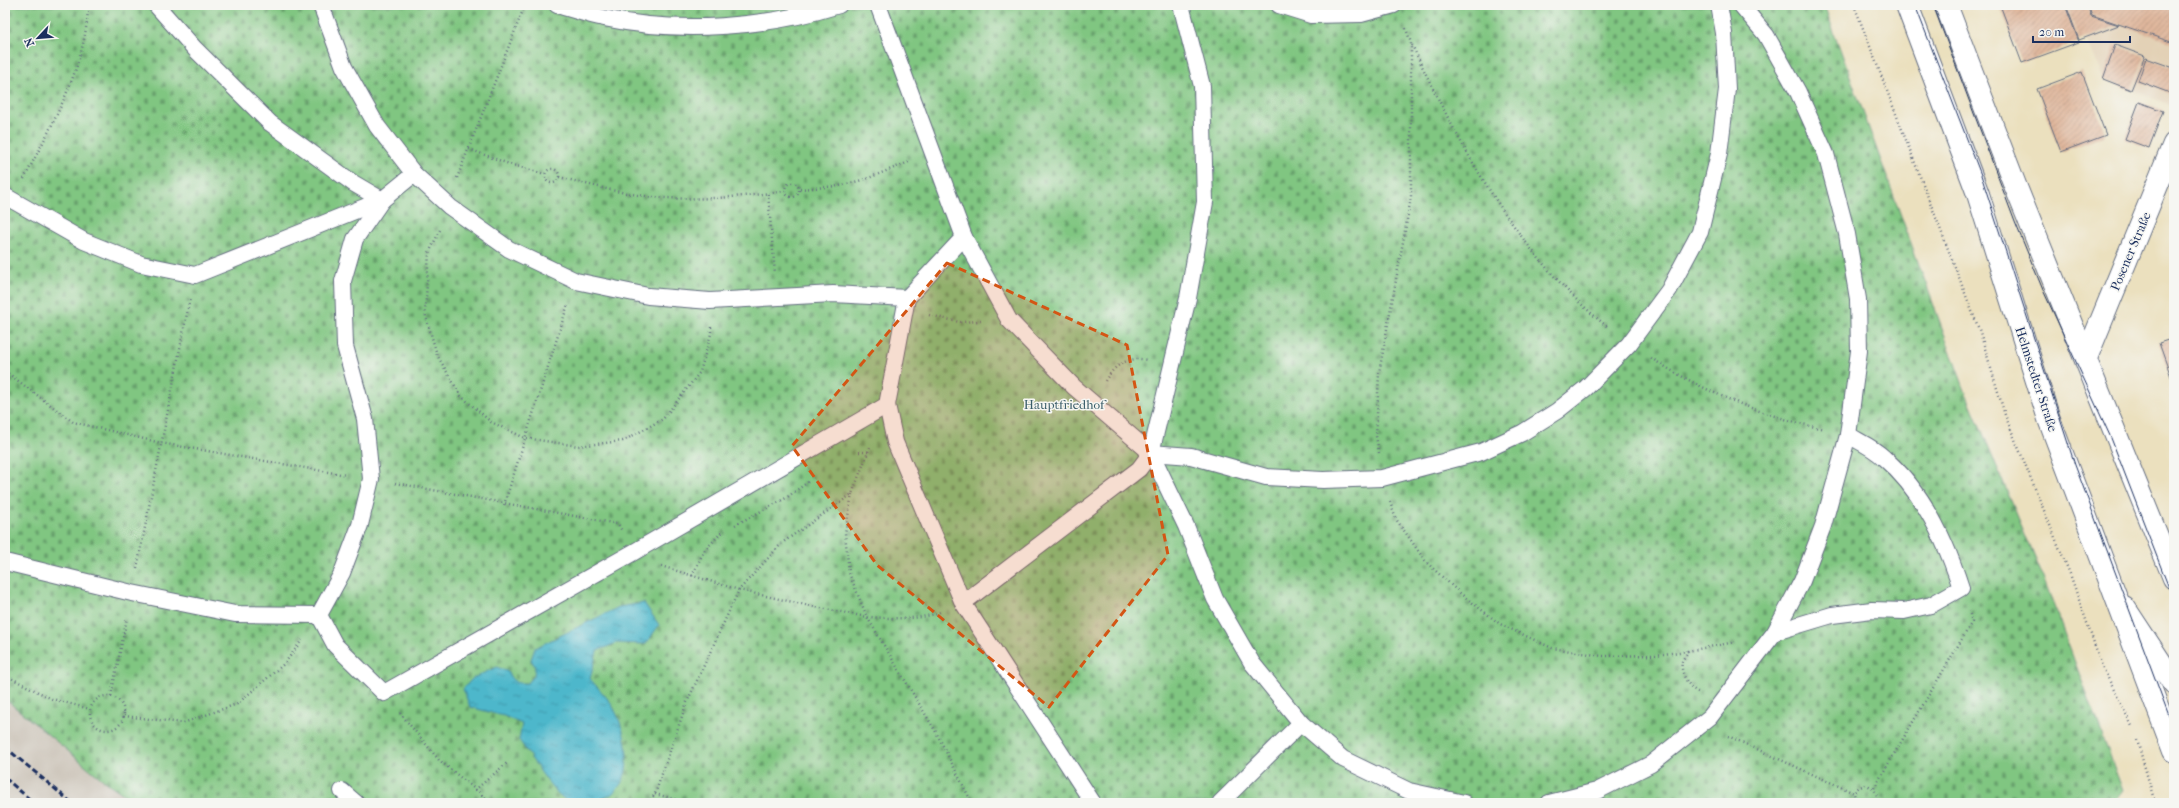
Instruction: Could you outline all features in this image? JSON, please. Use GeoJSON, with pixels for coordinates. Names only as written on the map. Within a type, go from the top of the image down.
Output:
{"type":"FeatureCollection","features":[{"type":"Feature","properties":{"kind":"main road","name":"Helmstedter Straße"},"geometry":{"type":"LineString","coordinates":[[1906,5],[1978,194],[2049,419],[2174,751]]}},
{"type":"Feature","properties":{"kind":"main road"},"geometry":{"type":"LineString","coordinates":[[1946,5],[2015,185],[2174,578]]}},
{"type":"Feature","properties":{"kind":"main road","name":"Posener Straße"},"geometry":{"type":"LineString","coordinates":[[2086,358],[2174,144]]}},
{"type":"Feature","properties":{"kind":"main road"},"geometry":{"type":"LineString","coordinates":[[2115,592],[2174,683]]}},
{"type":"Feature","properties":{"kind":"lane"},"geometry":{"type":"LineString","coordinates":[[156,5],[195,49],[270,122],[353,183],[382,200]]}},
{"type":"Feature","properties":{"kind":"lane"},"geometry":{"type":"LineString","coordinates":[[321,5],[344,67],[377,126],[414,174],[450,207],[509,249],[576,281],[648,296],[710,301],[833,294],[906,303]]}},
{"type":"Feature","properties":{"kind":"lane"},"geometry":{"type":"LineString","coordinates":[[557,5],[604,18],[673,27],[747,24],[816,12],[839,5]]}},
{"type":"Feature","properties":{"kind":"lane"},"geometry":{"type":"LineString","coordinates":[[878,5],[964,237],[1009,320],[1074,387],[1151,453],[1186,526],[1215,599],[1252,663],[1301,723],[1343,759],[1409,791],[1464,803]]}},
{"type":"Feature","properties":{"kind":"lane"},"geometry":{"type":"LineString","coordinates":[[963,603],[1139,469],[1151,453],[1188,298],[1205,202],[1202,86],[1181,5]]}},
{"type":"Feature","properties":{"kind":"lane"},"geometry":{"type":"LineString","coordinates":[[1279,5],[1311,15],[1318,15],[1361,14],[1394,5]]}},
{"type":"Feature","properties":{"kind":"lane"},"geometry":{"type":"LineString","coordinates":[[1151,453],[1191,456],[1266,477],[1324,480],[1382,478],[1481,452],[1522,433],[1557,411],[1586,388],[1629,344],[1669,290],[1700,232],[1719,154],[1727,90],[1724,33],[1719,5]]}},
{"type":"Feature","properties":{"kind":"lane"},"geometry":{"type":"LineString","coordinates":[[1549,803],[1597,791],[1651,764],[1710,717],[1775,632],[1802,581],[1823,526],[1848,434],[1859,351],[1858,298],[1847,234],[1826,154],[1801,99],[1766,35],[1741,5]]}},
{"type":"Feature","properties":{"kind":"lane"},"geometry":{"type":"LineString","coordinates":[[319,615],[345,567],[360,525],[371,479],[365,419],[345,346],[343,281],[355,239],[382,200],[414,174]]}},
{"type":"Feature","properties":{"kind":"lane"},"geometry":{"type":"LineString","coordinates":[[9,199],[84,240],[140,264],[195,275],[382,200]]}},
{"type":"Feature","properties":{"kind":"lane"},"geometry":{"type":"LineString","coordinates":[[964,237],[906,303],[887,405],[895,442],[963,603],[1093,803]]}},
{"type":"Feature","properties":{"kind":"lane"},"geometry":{"type":"LineString","coordinates":[[319,615],[335,645],[384,693],[634,552],[887,405]]}},
{"type":"Feature","properties":{"kind":"lane"},"geometry":{"type":"LineString","coordinates":[[1775,632],[1832,615],[1872,610],[1904,611],[1931,606],[1961,588],[1955,568],[1940,536],[1913,487],[1884,457],[1848,434]]}},
{"type":"Feature","properties":{"kind":"lane"},"geometry":{"type":"LineString","coordinates":[[5,562],[132,594],[235,614],[319,615]]}},
{"type":"Feature","properties":{"kind":"lane"},"geometry":{"type":"LineString","coordinates":[[1220,803],[1301,723]]}},
{"type":"Feature","properties":{"kind":"lane"},"geometry":{"type":"LineString","coordinates":[[342,791],[356,803]]}},
{"type":"Feature","properties":{"kind":"path"},"geometry":{"type":"LineString","coordinates":[[9,199],[68,92],[88,22],[88,5]]}},
{"type":"Feature","properties":{"kind":"path"},"geometry":{"type":"LineString","coordinates":[[525,5],[453,187],[450,207],[429,253],[425,314],[437,355],[461,396],[491,422],[524,438],[578,446],[623,441],[663,419],[700,372],[711,334],[710,301]]}},
{"type":"Feature","properties":{"kind":"path"},"geometry":{"type":"LineString","coordinates":[[1854,5],[1980,332],[2004,415],[2081,604],[2102,666],[2135,730]]}},
{"type":"Feature","properties":{"kind":"path"},"geometry":{"type":"LineString","coordinates":[[1405,24],[1411,43],[1441,106],[1476,168],[1508,219],[1541,260],[1592,315],[1629,344],[1688,381],[1736,404],[1810,426],[1848,434]]}},
{"type":"Feature","properties":{"kind":"path"},"geometry":{"type":"LineString","coordinates":[[1411,43],[1411,198],[1379,373],[1376,436],[1382,478],[1396,519],[1426,562],[1461,594],[1500,624],[1552,648],[1602,656],[1655,655],[1730,644],[1775,632]]}},
{"type":"Feature","properties":{"kind":"path"},"geometry":{"type":"LineString","coordinates":[[469,149],[509,164],[545,174]]}},
{"type":"Feature","properties":{"kind":"path"},"geometry":{"type":"LineString","coordinates":[[785,191],[788,184],[791,183],[798,186],[800,189],[839,186],[866,179],[933,152]]}},
{"type":"Feature","properties":{"kind":"path"},"geometry":{"type":"LineString","coordinates":[[553,168],[559,174],[559,177],[554,183],[546,181],[546,170],[553,168]]}},
{"type":"Feature","properties":{"kind":"path"},"geometry":{"type":"LineString","coordinates":[[559,177],[607,190],[655,197],[707,197],[768,194],[785,191]]}},
{"type":"Feature","properties":{"kind":"path"},"geometry":{"type":"LineString","coordinates":[[785,191],[789,198],[793,198],[799,193],[800,189]]}},
{"type":"Feature","properties":{"kind":"path"},"geometry":{"type":"LineString","coordinates":[[768,194],[778,298]]}},
{"type":"Feature","properties":{"kind":"path"},"geometry":{"type":"LineString","coordinates":[[111,696],[195,275]]}},
{"type":"Feature","properties":{"kind":"path"},"geometry":{"type":"LineString","coordinates":[[504,504],[524,438],[576,281]]}},
{"type":"Feature","properties":{"kind":"path"},"geometry":{"type":"LineString","coordinates":[[906,303],[959,322],[1009,320]]}},
{"type":"Feature","properties":{"kind":"path"},"geometry":{"type":"LineString","coordinates":[[1099,409],[1104,383],[1110,372],[1123,362],[1137,358],[1155,362],[1170,377]]}},
{"type":"Feature","properties":{"kind":"path"},"geometry":{"type":"LineString","coordinates":[[5,371],[73,422],[161,443],[371,479],[618,524],[634,552],[663,567],[739,590],[867,617],[897,618],[930,616],[963,603]]}},
{"type":"Feature","properties":{"kind":"path"},"geometry":{"type":"LineString","coordinates":[[871,445],[852,494],[845,533],[849,573],[867,617],[936,732],[972,803]]}},
{"type":"Feature","properties":{"kind":"path"},"geometry":{"type":"LineString","coordinates":[[648,803],[655,794],[687,702],[739,590],[782,543],[852,494]]}},
{"type":"Feature","properties":{"kind":"path"},"geometry":{"type":"LineString","coordinates":[[692,576],[704,551],[724,531]]}},
{"type":"Feature","properties":{"kind":"path"},"geometry":{"type":"LineString","coordinates":[[1875,803],[1877,798],[1874,788],[1972,622],[1961,588]]}},
{"type":"Feature","properties":{"kind":"path"},"geometry":{"type":"LineString","coordinates":[[124,716],[183,723],[237,704],[285,663],[319,615]]}},
{"type":"Feature","properties":{"kind":"path"},"geometry":{"type":"LineString","coordinates":[[1688,651],[1682,663],[1684,678],[1687,682],[1694,690],[1708,697],[1725,698]]}},
{"type":"Feature","properties":{"kind":"path"},"geometry":{"type":"LineString","coordinates":[[5,675],[52,700],[90,709]]}},
{"type":"Feature","properties":{"kind":"path"},"geometry":{"type":"LineString","coordinates":[[384,693],[439,760],[474,790],[492,803]]}},
{"type":"Feature","properties":{"kind":"path"},"geometry":{"type":"LineString","coordinates":[[102,696],[111,696],[118,700],[123,707],[124,716],[120,724],[113,729],[104,729],[96,726],[91,718],[90,709],[94,701],[102,696]]}},
{"type":"Feature","properties":{"kind":"path"},"geometry":{"type":"LineString","coordinates":[[1710,717],[1730,738],[1854,793]]}},
{"type":"Feature","properties":{"kind":"path"},"geometry":{"type":"LineString","coordinates":[[2137,737],[2155,803]]}},
{"type":"Feature","properties":{"kind":"path"},"geometry":{"type":"LineString","coordinates":[[474,790],[507,763]]}},
{"type":"Feature","properties":{"kind":"path"},"geometry":{"type":"LineString","coordinates":[[1854,793],[1859,787],[1866,785],[1874,788]]}},
{"type":"Feature","properties":{"kind":"path"},"geometry":{"type":"LineString","coordinates":[[1854,793],[1856,803]]}},
{"type":"Feature","properties":{"kind":"path"},"geometry":{"type":"LineString","coordinates":[[655,794],[689,803]]}},
{"type":"Feature","properties":{"kind":"highlighted area"},"geometry":{"type":"Polygon","coordinates":[[[947,263],[1127,345],[1168,555],[1049,707],[877,565],[792,446],[947,263]]]}},
{"type":"Feature","properties":{"kind":"shaded area"},"geometry":{"type":"Polygon","coordinates":[[[2074,5],[2174,5],[2174,106],[2103,79],[2074,5]]]}},
{"type":"Feature","properties":{"kind":"shaded area"},"geometry":{"type":"Polygon","coordinates":[[[5,699],[102,779],[136,803],[5,803],[5,699]]]}},
{"type":"Feature","properties":{"kind":"green space","name":"Hauptfriedhof"},"geometry":{"type":"Polygon","coordinates":[[[5,5],[1824,5],[1964,388],[2045,582],[2123,791],[2114,803],[136,803],[102,779],[5,699],[5,5]]]}},
{"type":"Feature","properties":{"kind":"water"},"geometry":{"type":"Polygon","coordinates":[[[644,603],[659,625],[646,644],[616,643],[597,651],[590,679],[610,702],[621,726],[627,756],[626,770],[622,782],[614,792],[601,799],[583,803],[570,802],[554,789],[519,740],[522,724],[504,716],[470,707],[463,689],[473,678],[497,667],[508,672],[515,682],[528,683],[534,676],[535,666],[531,660],[535,648],[619,607],[644,603]]]}},
{"type":"Feature","properties":{"kind":"building"},"geometry":{"type":"Polygon","coordinates":[[[2000,5],[2065,5],[2079,42],[2022,63],[2000,5]]]}},
{"type":"Feature","properties":{"kind":"building"},"geometry":{"type":"Polygon","coordinates":[[[2066,5],[2087,5],[2091,16],[2119,25],[2079,40],[2066,5]]]}},
{"type":"Feature","properties":{"kind":"building"},"geometry":{"type":"Polygon","coordinates":[[[2088,5],[2174,5],[2174,43],[2092,15],[2088,5]]]}},
{"type":"Feature","properties":{"kind":"building"},"geometry":{"type":"Polygon","coordinates":[[[2115,45],[2145,56],[2131,90],[2103,79],[2115,45]]]}},
{"type":"Feature","properties":{"kind":"building"},"geometry":{"type":"Polygon","coordinates":[[[2146,58],[2174,68],[2174,83],[2170,93],[2138,81],[2146,58]]]}},
{"type":"Feature","properties":{"kind":"building"},"geometry":{"type":"Polygon","coordinates":[[[2082,72],[2106,135],[2061,152],[2037,89],[2082,72]]]}},
{"type":"Feature","properties":{"kind":"building"},"geometry":{"type":"Polygon","coordinates":[[[2139,102],[2163,111],[2149,148],[2125,139],[2139,102]]]}},
{"type":"Feature","properties":{"kind":"building"},"geometry":{"type":"Polygon","coordinates":[[[2174,338],[2174,385],[2159,343],[2174,338]]]}},
{"type":"Feature","properties":{"kind":"tram line"},"geometry":{"type":"LineString","coordinates":[[1915,5],[1981,175],[2075,465],[2174,729]]}},
{"type":"Feature","properties":{"kind":"tram line"},"geometry":{"type":"LineString","coordinates":[[1933,5],[2015,222],[2043,290],[2111,438],[2174,601]]}},
{"type":"Feature","properties":{"kind":"railway"},"geometry":{"type":"LineString","coordinates":[[5,747],[72,803]]}},
{"type":"Feature","properties":{"kind":"railway"},"geometry":{"type":"LineString","coordinates":[[5,778],[34,803]]}}]}
